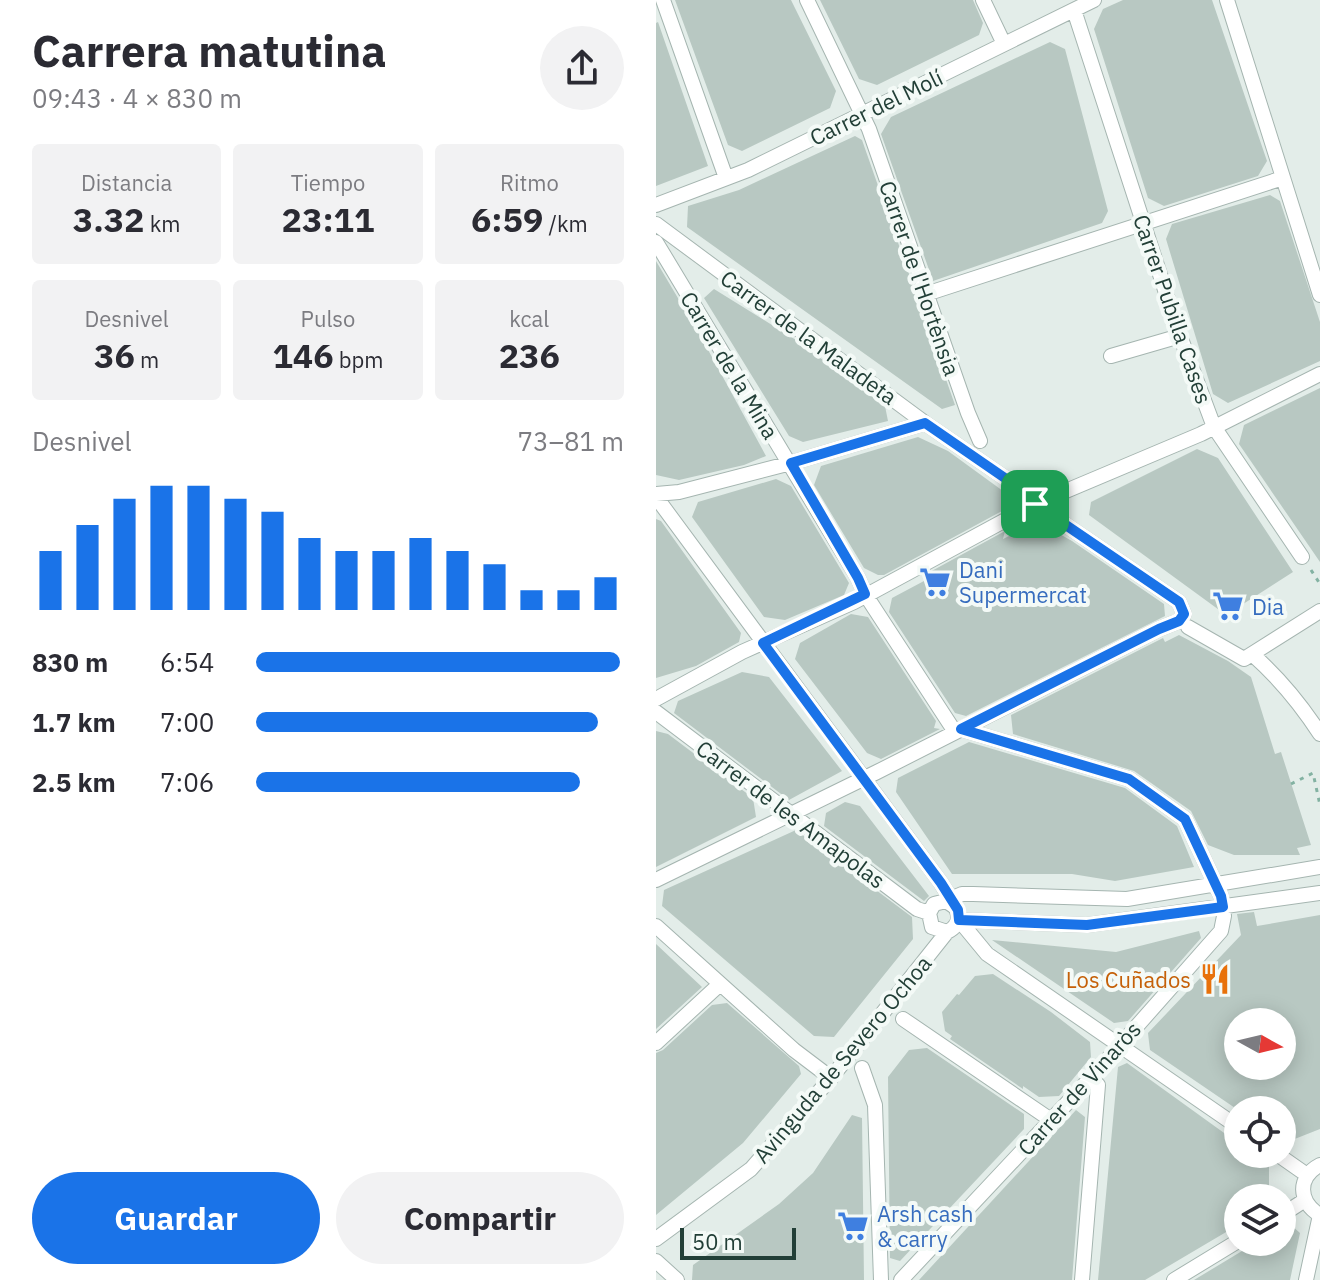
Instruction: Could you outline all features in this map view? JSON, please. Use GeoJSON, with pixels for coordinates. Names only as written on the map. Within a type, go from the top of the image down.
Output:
{"type":"FeatureCollection","features":[{"type":"Feature","properties":{"kind":"street"},"geometry":{"type":"LineString","coordinates":[[663,0],[726,178]]}},
{"type":"Feature","properties":{"kind":"street","name":"Carrer de l'Hortènsia"},"geometry":{"type":"LineString","coordinates":[[807,0],[862,113],[980,441]]}},
{"type":"Feature","properties":{"kind":"street"},"geometry":{"type":"LineString","coordinates":[[983,0],[1004,44]]}},
{"type":"Feature","properties":{"kind":"street","name":"Carrer del Molí"},"geometry":{"type":"LineString","coordinates":[[656,205],[748,170],[1094,0]]}},
{"type":"Feature","properties":{"kind":"street"},"geometry":{"type":"LineString","coordinates":[[1227,0],[1320,295]]}},
{"type":"Feature","properties":{"kind":"street","name":"Carrer Pubilla Cases"},"geometry":{"type":"LineString","coordinates":[[1074,10],[1180,336],[1214,427],[1302,557]]}},
{"type":"Feature","properties":{"kind":"street"},"geometry":{"type":"LineString","coordinates":[[926,294],[1283,178]]}},
{"type":"Feature","properties":{"kind":"street","name":"Carrer de la Maladeta"},"geometry":{"type":"LineString","coordinates":[[656,224],[925,423],[1015,485],[1035,504],[1179,602],[1184,614],[1183,624]]}},
{"type":"Feature","properties":{"kind":"street","name":"Carrer de la Mina"},"geometry":{"type":"LineString","coordinates":[[656,242],[791,463],[865,594],[958,730]]}},
{"type":"Feature","properties":{"kind":"street"},"geometry":{"type":"LineString","coordinates":[[1111,356],[1180,336]]}},
{"type":"Feature","properties":{"kind":"street"},"geometry":{"type":"LineString","coordinates":[[656,699],[742,652],[865,594],[1035,504],[1135,464],[1320,374]]}},
{"type":"Feature","properties":{"kind":"street"},"geometry":{"type":"LineString","coordinates":[[925,423],[791,463],[656,496],[987,954],[1224,1117]]}},
{"type":"Feature","properties":{"kind":"street"},"geometry":{"type":"LineString","coordinates":[[1248,656],[1320,611]]}},
{"type":"Feature","properties":{"kind":"street"},"geometry":{"type":"LineString","coordinates":[[656,880],[1159,629],[1183,624],[1248,656],[1289,689],[1320,734]]}},
{"type":"Feature","properties":{"kind":"street","name":"Carrer de les Amapolas"},"geometry":{"type":"LineString","coordinates":[[656,712],[917,909],[929,913]]}},
{"type":"Feature","properties":{"kind":"street"},"geometry":{"type":"LineString","coordinates":[[958,730],[1129,779],[1185,819],[1216,883],[1223,907]]}},
{"type":"Feature","properties":{"kind":"street"},"geometry":{"type":"LineString","coordinates":[[953,907],[973,894],[1127,899],[1320,867]]}},
{"type":"Feature","properties":{"kind":"street"},"geometry":{"type":"LineString","coordinates":[[953,907],[953,929],[941,932],[932,927],[929,913],[934,904],[1087,925],[1320,893]]}},
{"type":"Feature","properties":{"kind":"street","name":"Carrer de Vinaròs"},"geometry":{"type":"LineString","coordinates":[[901,1280],[1120,1046],[1221,931],[1223,907]]}},
{"type":"Feature","properties":{"kind":"street"},"geometry":{"type":"LineString","coordinates":[[656,926],[794,1050],[831,1078]]}},
{"type":"Feature","properties":{"kind":"street","name":"Avinguda de Severo Ochoa"},"geometry":{"type":"LineString","coordinates":[[656,1239],[751,1169],[831,1078],[947,932]]}},
{"type":"Feature","properties":{"kind":"street"},"geometry":{"type":"LineString","coordinates":[[656,1043],[720,984]]}},
{"type":"Feature","properties":{"kind":"street"},"geometry":{"type":"LineString","coordinates":[[903,1019],[1051,1120]]}},
{"type":"Feature","properties":{"kind":"street"},"geometry":{"type":"LineString","coordinates":[[862,1068],[875,1105],[881,1280]]}},
{"type":"Feature","properties":{"kind":"street"},"geometry":{"type":"LineString","coordinates":[[1082,1280],[1098,1085]]}},
{"type":"Feature","properties":{"kind":"street"},"geometry":{"type":"LineString","coordinates":[[1306,1280],[1320,1215],[1305,1200],[1303,1192],[1307,1175],[1320,1165]]}},
{"type":"Feature","properties":{"kind":"street"},"geometry":{"type":"LineString","coordinates":[[1296,1167],[1307,1175]]}},
{"type":"Feature","properties":{"kind":"street"},"geometry":{"type":"LineString","coordinates":[[1296,1206],[1305,1200]]}},
{"type":"Feature","properties":{"kind":"street"},"geometry":{"type":"LineString","coordinates":[[1174,1280],[1224,1250]]}},
{"type":"Feature","properties":{"kind":"street"},"geometry":{"type":"LineString","coordinates":[[658,1271],[677,1280]]}},
{"type":"Feature","properties":{"kind":"path"},"geometry":{"type":"LineString","coordinates":[[1302,557],[1320,584]]}},
{"type":"Feature","properties":{"kind":"path"},"geometry":{"type":"LineString","coordinates":[[1291,784],[1313,773],[1320,805]]}},
{"type":"Feature","properties":{"kind":"building"},"geometry":{"type":"Polygon","coordinates":[[[675,0],[791,0],[836,91],[830,108],[742,151],[728,145],[675,0]]]}},
{"type":"Feature","properties":{"kind":"building"},"geometry":{"type":"Polygon","coordinates":[[[820,0],[973,0],[983,23],[979,35],[877,85],[859,79],[820,0]]]}},
{"type":"Feature","properties":{"kind":"building"},"geometry":{"type":"Polygon","coordinates":[[[1123,0],[1212,0],[1267,161],[1258,176],[1164,206],[1148,198],[1094,29],[1103,9],[1123,0]]]}},
{"type":"Feature","properties":{"kind":"building"},"geometry":{"type":"Polygon","coordinates":[[[656,23],[708,166],[656,186],[656,23]]]}},
{"type":"Feature","properties":{"kind":"building"},"geometry":{"type":"Polygon","coordinates":[[[1050,42],[1065,49],[1108,211],[1102,223],[933,281],[881,134],[891,117],[1050,42]]]}},
{"type":"Feature","properties":{"kind":"building"},"geometry":{"type":"Polygon","coordinates":[[[855,136],[862,140],[955,405],[942,409],[687,227],[688,206],[739,190],[855,136]]]}},
{"type":"Feature","properties":{"kind":"building"},"geometry":{"type":"Polygon","coordinates":[[[1270,195],[1280,201],[1320,322],[1320,361],[1228,403],[1213,394],[1166,239],[1172,224],[1270,195]]]}},
{"type":"Feature","properties":{"kind":"building"},"geometry":{"type":"Polygon","coordinates":[[[656,261],[766,456],[744,465],[679,480],[656,475],[656,261]]]}},
{"type":"Feature","properties":{"kind":"building"},"geometry":{"type":"Polygon","coordinates":[[[714,289],[796,340],[885,406],[888,421],[803,442],[789,436],[704,298],[714,289]]]}},
{"type":"Feature","properties":{"kind":"building"},"geometry":{"type":"Polygon","coordinates":[[[1320,388],[1320,562],[1239,444],[1244,425],[1320,388]]]}},
{"type":"Feature","properties":{"kind":"building"},"geometry":{"type":"Polygon","coordinates":[[[918,437],[948,451],[1014,499],[1013,505],[884,575],[878,575],[864,568],[814,485],[821,466],[918,437]]]}},
{"type":"Feature","properties":{"kind":"building"},"geometry":{"type":"Polygon","coordinates":[[[1197,449],[1218,458],[1293,572],[1226,615],[1089,515],[1091,502],[1197,449]]]}},
{"type":"Feature","properties":{"kind":"building"},"geometry":{"type":"Polygon","coordinates":[[[776,479],[791,486],[849,583],[844,595],[785,620],[764,617],[692,517],[698,502],[776,479]]]}},
{"type":"Feature","properties":{"kind":"building"},"geometry":{"type":"Polygon","coordinates":[[[656,519],[661,521],[741,633],[739,642],[696,666],[656,678],[656,519]]]}},
{"type":"Feature","properties":{"kind":"building"},"geometry":{"type":"Polygon","coordinates":[[[1042,524],[1164,604],[1165,616],[966,716],[955,713],[889,612],[892,598],[939,573],[928,573],[1005,531],[1003,539],[1031,525],[1042,524]]]}},
{"type":"Feature","properties":{"kind":"building"},"geometry":{"type":"Polygon","coordinates":[[[851,614],[868,617],[936,721],[934,728],[940,729],[881,759],[867,753],[795,659],[800,643],[851,614]]]}},
{"type":"Feature","properties":{"kind":"building"},"geometry":{"type":"Polygon","coordinates":[[[1179,635],[1251,677],[1275,754],[1281,752],[1311,845],[1297,848],[1300,855],[1234,855],[1208,845],[1191,811],[1134,771],[1013,734],[1011,715],[1163,638],[1165,642],[1179,635]]]}},
{"type":"Feature","properties":{"kind":"building"},"geometry":{"type":"Polygon","coordinates":[[[742,672],[769,677],[842,771],[789,800],[674,713],[678,701],[742,672]]]}},
{"type":"Feature","properties":{"kind":"building"},"geometry":{"type":"Polygon","coordinates":[[[656,731],[668,734],[753,798],[756,817],[656,867],[656,731]]]}},
{"type":"Feature","properties":{"kind":"building"},"geometry":{"type":"Polygon","coordinates":[[[969,742],[1125,788],[1177,826],[1194,867],[1115,881],[1072,874],[952,874],[896,792],[898,778],[969,742]]]}},
{"type":"Feature","properties":{"kind":"building"},"geometry":{"type":"Polygon","coordinates":[[[845,802],[860,806],[929,896],[924,901],[824,826],[826,813],[845,802]]]}},
{"type":"Feature","properties":{"kind":"building"},"geometry":{"type":"Polygon","coordinates":[[[796,830],[912,917],[913,939],[834,1037],[814,1036],[662,906],[664,890],[796,830]]]}},
{"type":"Feature","properties":{"kind":"building"},"geometry":{"type":"Polygon","coordinates":[[[1254,912],[1257,926],[1320,915],[1320,1129],[1296,1138],[1296,1096],[1224,1096],[1224,1100],[1150,1050],[1148,1033],[1241,935],[1237,914],[1254,912]]]}},
{"type":"Feature","properties":{"kind":"building"},"geometry":{"type":"Polygon","coordinates":[[[1199,931],[1201,938],[1128,1021],[1114,1023],[992,940],[1116,952],[1199,931]]]}},
{"type":"Feature","properties":{"kind":"building"},"geometry":{"type":"Polygon","coordinates":[[[656,944],[702,987],[656,1029],[656,944]]]}},
{"type":"Feature","properties":{"kind":"building"},"geometry":{"type":"Polygon","coordinates":[[[993,974],[1090,1042],[1091,1057],[1059,1096],[1039,1097],[1023,1086],[1023,1089],[950,1039],[952,1036],[945,1031],[942,1012],[957,994],[975,976],[993,974]]]}},
{"type":"Feature","properties":{"kind":"building"},"geometry":{"type":"Polygon","coordinates":[[[727,1003],[799,1066],[801,1074],[743,1143],[656,1215],[656,1053],[712,1005],[727,1003]]]}},
{"type":"Feature","properties":{"kind":"building"},"geometry":{"type":"Polygon","coordinates":[[[927,1048],[1024,1114],[1024,1129],[900,1261],[890,1258],[888,1077],[909,1050],[927,1048]]]}},
{"type":"Feature","properties":{"kind":"building"},"geometry":{"type":"Polygon","coordinates":[[[1127,1063],[1224,1133],[1224,1168],[1269,1168],[1269,1184],[1224,1184],[1224,1233],[1145,1280],[1098,1280],[1118,1067],[1127,1063]]]}},
{"type":"Feature","properties":{"kind":"building"},"geometry":{"type":"Polygon","coordinates":[[[1076,1110],[1085,1117],[1072,1280],[919,1280],[1076,1110]]]}},
{"type":"Feature","properties":{"kind":"building"},"geometry":{"type":"Polygon","coordinates":[[[852,1115],[862,1118],[864,1280],[692,1280],[693,1265],[779,1204],[813,1173],[852,1115]]]}},
{"type":"Feature","properties":{"kind":"building"},"geometry":{"type":"Polygon","coordinates":[[[1296,1229],[1300,1233],[1296,1252],[1296,1229]]]}},
{"type":"Feature","properties":{"kind":"building"},"geometry":{"type":"Polygon","coordinates":[[[1234,1256],[1295,1256],[1290,1280],[1194,1280],[1234,1256]]]}},
{"type":"Feature","properties":{"kind":"place","name":"Dani Supermercat"},"geometry":{"type":"Point","coordinates":[935,582]}},
{"type":"Feature","properties":{"kind":"place","name":"Dia"},"geometry":{"type":"Point","coordinates":[1228,606]}},
{"type":"Feature","properties":{"kind":"place","name":"Los Cuñados"},"geometry":{"type":"Point","coordinates":[1215,979]}},
{"type":"Feature","properties":{"kind":"place","name":"Arsh cash & carry"},"geometry":{"type":"Point","coordinates":[853,1226]}},
{"type":"Feature","properties":{"kind":"route"},"geometry":{"type":"LineString","coordinates":[[925,423],[1015,485],[1035,504],[1179,602],[1184,614],[1179,621],[961,729],[1129,779],[1185,819],[1216,883],[1223,907],[1087,925],[959,920],[958,910],[941,883],[763,643],[854,602],[865,594],[791,463],[925,423]]}}]}
